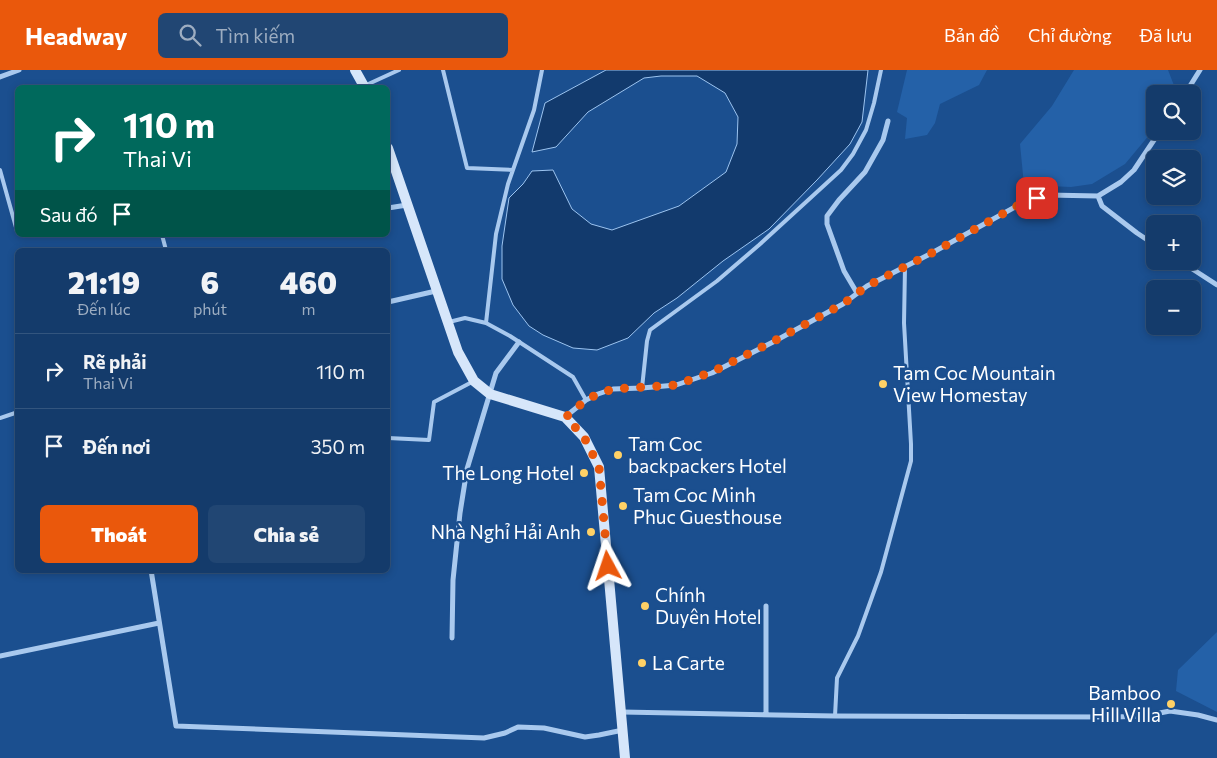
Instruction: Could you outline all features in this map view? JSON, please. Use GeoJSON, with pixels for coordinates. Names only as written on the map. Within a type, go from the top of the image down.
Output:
{"type":"FeatureCollection","features":[{"type":"Feature","properties":{"kind":"main road"},"geometry":{"type":"LineString","coordinates":[[355,70],[364,85]]}},
{"type":"Feature","properties":{"kind":"main road"},"geometry":{"type":"LineString","coordinates":[[390,154],[458,352],[474,381],[490,394],[566,417],[584,437],[599,467],[625,758]]}},
{"type":"Feature","properties":{"kind":"street"},"geometry":{"type":"LineString","coordinates":[[0,77],[19,70]]}},
{"type":"Feature","properties":{"kind":"street"},"geometry":{"type":"LineString","coordinates":[[1190,85],[1200,70]]}},
{"type":"Feature","properties":{"kind":"street"},"geometry":{"type":"LineString","coordinates":[[857,293],[844,271],[827,224],[827,216],[865,172],[883,140],[888,121]]}},
{"type":"Feature","properties":{"kind":"street"},"geometry":{"type":"LineString","coordinates":[[566,417],[586,400],[613,389],[676,385],[712,372],[783,337],[843,304],[867,286],[1026,201],[1048,195],[1098,196],[1121,182],[1134,170],[1154,140]]}},
{"type":"Feature","properties":{"kind":"street"},"geometry":{"type":"LineString","coordinates":[[1098,196],[1102,206],[1146,239]]}},
{"type":"Feature","properties":{"kind":"street"},"geometry":{"type":"LineString","coordinates":[[390,208],[408,205]]}},
{"type":"Feature","properties":{"kind":"street"},"geometry":{"type":"LineString","coordinates":[[1194,270],[1217,285]]}},
{"type":"Feature","properties":{"kind":"street"},"geometry":{"type":"LineString","coordinates":[[390,302],[436,292]]}},
{"type":"Feature","properties":{"kind":"street"},"geometry":{"type":"LineString","coordinates":[[452,638],[452,592],[461,504],[467,469],[496,373],[519,342]]}},
{"type":"Feature","properties":{"kind":"street"},"geometry":{"type":"LineString","coordinates":[[152,573],[176,726],[484,738],[505,733],[518,727],[544,728],[585,736],[599,736],[623,730]]}},
{"type":"Feature","properties":{"kind":"street"},"geometry":{"type":"LineString","coordinates":[[766,606],[766,715]]}},
{"type":"Feature","properties":{"kind":"street"},"geometry":{"type":"LineString","coordinates":[[0,656],[160,623]]}},
{"type":"Feature","properties":{"kind":"street"},"geometry":{"type":"LineString","coordinates":[[622,712],[835,716],[1115,717],[1144,716],[1170,711],[1217,720]]}},
{"type":"Feature","properties":{"kind":"lane"},"geometry":{"type":"LineString","coordinates":[[367,85],[399,70]]}},
{"type":"Feature","properties":{"kind":"lane"},"geometry":{"type":"LineString","coordinates":[[443,70],[468,168],[513,170]]}},
{"type":"Feature","properties":{"kind":"lane"},"geometry":{"type":"LineString","coordinates":[[486,323],[496,234],[513,170],[534,110],[542,70]]}},
{"type":"Feature","properties":{"kind":"lane"},"geometry":{"type":"LineString","coordinates":[[642,388],[650,330],[717,281],[841,170],[853,154],[866,130],[881,70]]}},
{"type":"Feature","properties":{"kind":"lane"},"geometry":{"type":"LineString","coordinates":[[0,170],[15,224]]}},
{"type":"Feature","properties":{"kind":"lane"},"geometry":{"type":"LineString","coordinates":[[835,716],[837,678],[858,636],[881,572],[910,461],[911,444],[904,323],[905,267]]}},
{"type":"Feature","properties":{"kind":"lane"},"geometry":{"type":"LineString","coordinates":[[447,322],[465,318],[486,323],[573,377],[586,400]]}},
{"type":"Feature","properties":{"kind":"lane"},"geometry":{"type":"LineString","coordinates":[[390,438],[429,440],[434,402],[474,381]]}},
{"type":"Feature","properties":{"kind":"lane"},"geometry":{"type":"LineString","coordinates":[[0,418],[15,413]]}},
{"type":"Feature","properties":{"kind":"shaded area"},"geometry":{"type":"Polygon","coordinates":[[[606,70],[868,70],[862,122],[850,144],[817,180],[769,229],[654,313],[628,338],[597,350],[573,348],[543,335],[529,326],[513,305],[502,279],[502,246],[509,198],[523,184],[532,171],[553,170],[572,209],[591,224],[612,230],[679,206],[726,172],[737,144],[738,117],[725,93],[697,76],[644,78],[588,112],[556,147],[532,152],[545,103],[606,70]]]}},
{"type":"Feature","properties":{"kind":"shaded area"},"geometry":{"type":"Polygon","coordinates":[[[907,70],[987,70],[979,85],[940,104],[935,123],[927,135],[905,139],[907,118],[897,112],[907,70]]]}},
{"type":"Feature","properties":{"kind":"shaded area"},"geometry":{"type":"Polygon","coordinates":[[[1074,70],[1168,70],[1174,85],[1146,85],[1146,139],[1125,164],[1092,184],[1071,187],[1024,185],[1020,144],[1052,106],[1074,70]]]}},
{"type":"Feature","properties":{"kind":"shaded area"},"geometry":{"type":"Polygon","coordinates":[[[1217,632],[1217,712],[1176,691],[1178,670],[1217,632]]]}},
{"type":"Feature","properties":{"kind":"place","name":"Tam Coc Mountain View Homestay"},"geometry":{"type":"Point","coordinates":[883,384]}},
{"type":"Feature","properties":{"kind":"place","name":"Tam Coc backpackers Hotel"},"geometry":{"type":"Point","coordinates":[618,455]}},
{"type":"Feature","properties":{"kind":"place","name":"The Long Hotel"},"geometry":{"type":"Point","coordinates":[584,473]}},
{"type":"Feature","properties":{"kind":"place","name":"Tam Coc Minh Phuc Guesthouse"},"geometry":{"type":"Point","coordinates":[623,506]}},
{"type":"Feature","properties":{"kind":"place","name":"Nhà Nghỉ Hải Anh"},"geometry":{"type":"Point","coordinates":[591,532]}},
{"type":"Feature","properties":{"kind":"place","name":"Chính Duyên Hotel"},"geometry":{"type":"Point","coordinates":[645,606]}},
{"type":"Feature","properties":{"kind":"place","name":"La Carte"},"geometry":{"type":"Point","coordinates":[642,663]}},
{"type":"Feature","properties":{"kind":"place","name":"Bamboo Hill Villa"},"geometry":{"type":"Point","coordinates":[1171,704]}},
{"type":"Feature","properties":{"kind":"route"},"geometry":{"type":"LineString","coordinates":[[608,566],[599,467],[584,437],[566,417],[586,400],[613,389],[676,385],[712,372],[843,304],[867,286],[1026,201],[1037,198]]}}]}
